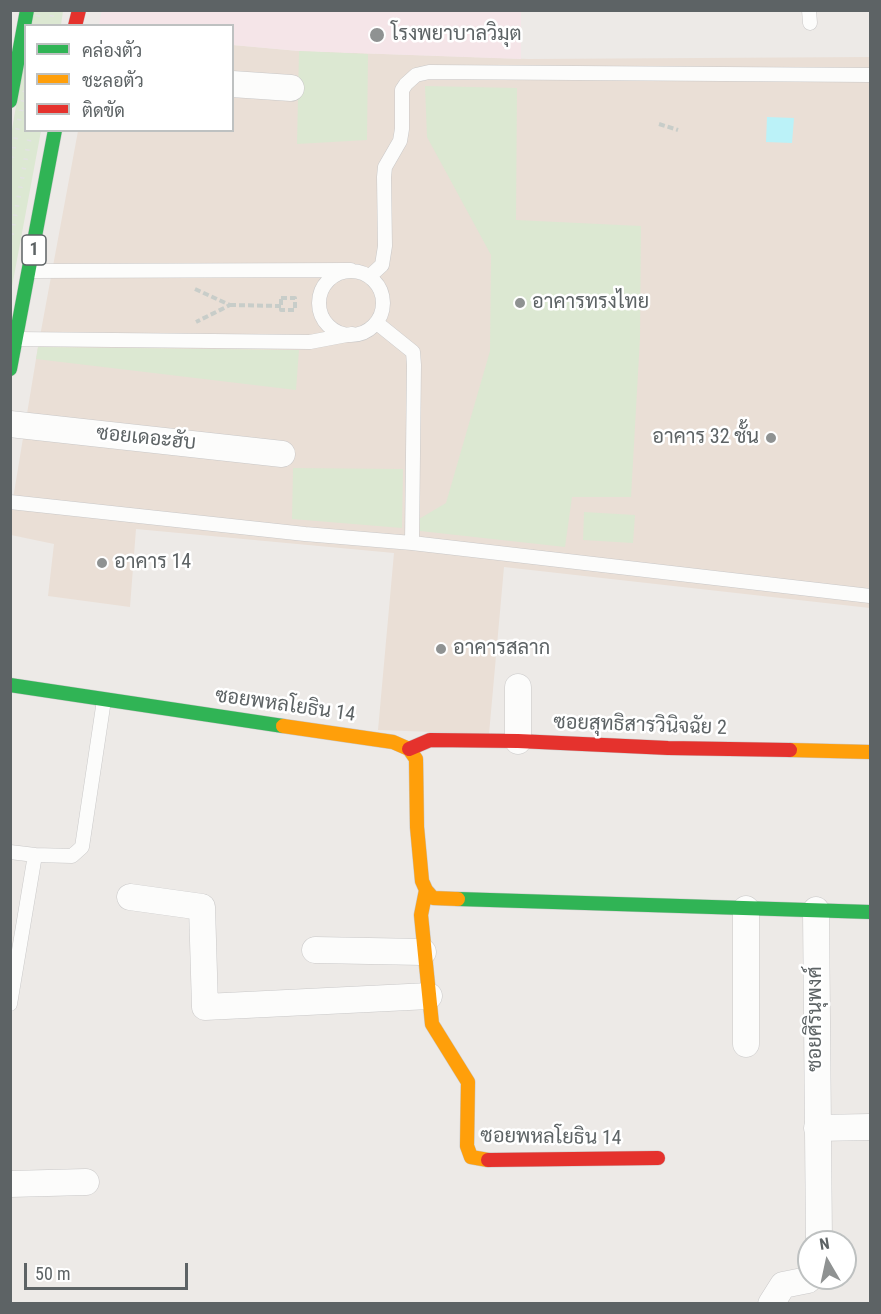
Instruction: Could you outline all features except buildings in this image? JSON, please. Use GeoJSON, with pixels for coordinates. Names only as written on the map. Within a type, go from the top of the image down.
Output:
{"type":"FeatureCollection","features":[{"type":"Feature","properties":{"kind":"street"},"geometry":{"type":"LineString","coordinates":[[11,93],[24,26]]}},
{"type":"Feature","properties":{"kind":"street"},"geometry":{"type":"LineString","coordinates":[[234,84],[291,88]]}},
{"type":"Feature","properties":{"kind":"street","name":"1"},"geometry":{"type":"LineString","coordinates":[[10,369],[55,132]]}},
{"type":"Feature","properties":{"kind":"street","name":"ซอยเดอะฮับ"},"geometry":{"type":"LineString","coordinates":[[10,424],[282,454]]}},
{"type":"Feature","properties":{"kind":"street","name":"ซอยพหลโยธิน 14"},"geometry":{"type":"LineString","coordinates":[[10,685],[393,742],[409,749],[416,759],[417,826],[422,881],[426,890],[421,915],[423,952],[432,1024],[468,1082],[467,1146],[471,1157],[480,1160],[658,1158]]}},
{"type":"Feature","properties":{"kind":"street"},"geometry":{"type":"LineString","coordinates":[[518,687],[518,741]]}},
{"type":"Feature","properties":{"kind":"street","name":"ซอยสุทธิสารวินิจฉัย 2"},"geometry":{"type":"LineString","coordinates":[[409,749],[430,740],[870,752]]}},
{"type":"Feature","properties":{"kind":"street"},"geometry":{"type":"LineString","coordinates":[[426,890],[433,898],[445,899],[870,912]]}},
{"type":"Feature","properties":{"kind":"street"},"geometry":{"type":"LineString","coordinates":[[130,897],[202,907],[205,1007],[429,996]]}},
{"type":"Feature","properties":{"kind":"street"},"geometry":{"type":"LineString","coordinates":[[746,909],[746,1044]]}},
{"type":"Feature","properties":{"kind":"street","name":"ซอยศิรินุพงศ์"},"geometry":{"type":"LineString","coordinates":[[816,910],[819,1230]]}},
{"type":"Feature","properties":{"kind":"street"},"geometry":{"type":"LineString","coordinates":[[315,950],[423,952]]}},
{"type":"Feature","properties":{"kind":"street"},"geometry":{"type":"LineString","coordinates":[[817,1128],[870,1127]]}},
{"type":"Feature","properties":{"kind":"street"},"geometry":{"type":"LineString","coordinates":[[10,1184],[86,1182]]}},
{"type":"Feature","properties":{"kind":"street"},"geometry":{"type":"LineString","coordinates":[[771,1304],[783,1285],[797,1282]]}},
{"type":"Feature","properties":{"kind":"lane"},"geometry":{"type":"LineString","coordinates":[[370,276],[382,265],[385,246],[384,177],[386,167],[400,141],[402,90],[416,75],[429,72],[870,75]]}},
{"type":"Feature","properties":{"kind":"lane"},"geometry":{"type":"LineString","coordinates":[[30,270],[351,270],[370,276],[378,283],[384,302],[382,314],[377,323],[357,335],[336,331],[327,324],[321,315],[319,304],[325,284],[341,272],[351,270]]}},
{"type":"Feature","properties":{"kind":"lane"},"geometry":{"type":"LineString","coordinates":[[377,323],[413,352],[412,543]]}},
{"type":"Feature","properties":{"kind":"lane"},"geometry":{"type":"LineString","coordinates":[[16,339],[310,342],[352,334]]}},
{"type":"Feature","properties":{"kind":"lane"},"geometry":{"type":"LineString","coordinates":[[10,502],[305,534],[412,543],[870,596]]}},
{"type":"Feature","properties":{"kind":"lane"},"geometry":{"type":"LineString","coordinates":[[10,852],[72,856],[82,848],[104,700]]}},
{"type":"Feature","properties":{"kind":"lane"},"geometry":{"type":"LineString","coordinates":[[10,1004],[34,855]]}},
{"type":"Feature","properties":{"kind":"path"},"geometry":{"type":"LineString","coordinates":[[659,124],[678,130]]}},
{"type":"Feature","properties":{"kind":"path"},"geometry":{"type":"LineString","coordinates":[[184,289],[195,289],[230,305],[281,306]]}},
{"type":"Feature","properties":{"kind":"path"},"geometry":{"type":"LineString","coordinates":[[281,298],[295,298],[296,310],[281,310],[281,306],[281,298]]}},
{"type":"Feature","properties":{"kind":"path"},"geometry":{"type":"LineString","coordinates":[[187,322],[199,322],[230,305]]}},
{"type":"Feature","properties":{"kind":"shaded area","name":"โรงพยาบาลวิมุต"},"geometry":{"type":"Polygon","coordinates":[[[102,10],[521,11],[521,59],[299,51],[234,45],[234,24],[99,24],[102,10]]]}},
{"type":"Feature","properties":{"kind":"shaded area"},"geometry":{"type":"Polygon","coordinates":[[[234,45],[299,51],[529,59],[870,57],[870,608],[504,567],[489,734],[378,730],[394,553],[136,529],[130,607],[48,596],[54,544],[11,535],[11,511],[38,347],[78,132],[234,132],[234,45]]]}},
{"type":"Feature","properties":{"kind":"green space"},"geometry":{"type":"Polygon","coordinates":[[[34,11],[63,11],[61,24],[31,24],[34,11]]]}},
{"type":"Feature","properties":{"kind":"green space"},"geometry":{"type":"Polygon","coordinates":[[[299,51],[368,54],[367,140],[297,144],[299,51]]]}},
{"type":"Feature","properties":{"kind":"green space"},"geometry":{"type":"Polygon","coordinates":[[[24,60],[24,132],[41,132],[11,292],[11,135],[24,60]]]}},
{"type":"Feature","properties":{"kind":"green space"},"geometry":{"type":"Polygon","coordinates":[[[425,86],[517,88],[516,220],[641,226],[640,338],[631,497],[572,497],[565,547],[420,531],[419,519],[446,503],[490,351],[491,255],[427,137],[425,86]]]}},
{"type":"Feature","properties":{"kind":"green space"},"geometry":{"type":"Polygon","coordinates":[[[38,347],[299,350],[296,390],[36,359],[38,347]]]}},
{"type":"Feature","properties":{"kind":"green space"},"geometry":{"type":"Polygon","coordinates":[[[293,468],[403,469],[402,528],[292,519],[293,468]]]}},
{"type":"Feature","properties":{"kind":"green space"},"geometry":{"type":"Polygon","coordinates":[[[584,512],[635,515],[633,543],[583,540],[584,512]]]}},
{"type":"Feature","properties":{"kind":"water"},"geometry":{"type":"Polygon","coordinates":[[[767,117],[794,118],[792,143],[766,142],[767,117]]]}},
{"type":"Feature","properties":{"kind":"railway"},"geometry":{"type":"LineString","coordinates":[[36,24],[39,10]]}},
{"type":"Feature","properties":{"kind":"railway"},"geometry":{"type":"LineString","coordinates":[[50,24],[53,10]]}},
{"type":"Feature","properties":{"kind":"railway"},"geometry":{"type":"LineString","coordinates":[[10,167],[24,95]]}},
{"type":"Feature","properties":{"kind":"railway"},"geometry":{"type":"LineString","coordinates":[[10,244],[31,132]]}},
{"type":"Feature","properties":{"kind":"traffic: fast"},"geometry":{"type":"LineString","coordinates":[[24,24],[27,10]]}},
{"type":"Feature","properties":{"kind":"traffic: fast"},"geometry":{"type":"LineString","coordinates":[[10,101],[24,26]]}},
{"type":"Feature","properties":{"kind":"traffic: fast"},"geometry":{"type":"LineString","coordinates":[[10,369],[55,132]]}},
{"type":"Feature","properties":{"kind":"traffic: fast"},"geometry":{"type":"LineString","coordinates":[[10,685],[283,726]]}},
{"type":"Feature","properties":{"kind":"traffic: fast"},"geometry":{"type":"LineString","coordinates":[[458,899],[870,912]]}},
{"type":"Feature","properties":{"kind":"traffic: slow"},"geometry":{"type":"LineString","coordinates":[[283,726],[393,742],[409,749],[416,759],[417,827],[422,881],[433,898],[458,899]]}},
{"type":"Feature","properties":{"kind":"traffic: slow"},"geometry":{"type":"LineString","coordinates":[[790,750],[870,752]]}},
{"type":"Feature","properties":{"kind":"traffic: slow"},"geometry":{"type":"LineString","coordinates":[[426,890],[421,915],[432,1024],[468,1082],[467,1146],[471,1157],[488,1160]]}},
{"type":"Feature","properties":{"kind":"traffic: jam"},"geometry":{"type":"LineString","coordinates":[[76,24],[79,10]]}},
{"type":"Feature","properties":{"kind":"traffic: jam"},"geometry":{"type":"LineString","coordinates":[[409,749],[430,740],[790,750]]}},
{"type":"Feature","properties":{"kind":"traffic: jam"},"geometry":{"type":"LineString","coordinates":[[488,1160],[658,1158]]}},
{"type":"Feature","properties":{"kind":"place","name":"โรงพยาบาลวิมุต"},"geometry":{"type":"Point","coordinates":[377,35]}},
{"type":"Feature","properties":{"kind":"place","name":"อาคารทรงไทย"},"geometry":{"type":"Point","coordinates":[520,303]}},
{"type":"Feature","properties":{"kind":"place","name":"อาคาร 32 ชั้น"},"geometry":{"type":"Point","coordinates":[771,438]}},
{"type":"Feature","properties":{"kind":"place","name":"อาคาร 14"},"geometry":{"type":"Point","coordinates":[102,563]}},
{"type":"Feature","properties":{"kind":"place","name":"อาคารสลาก"},"geometry":{"type":"Point","coordinates":[441,649]}}]}
